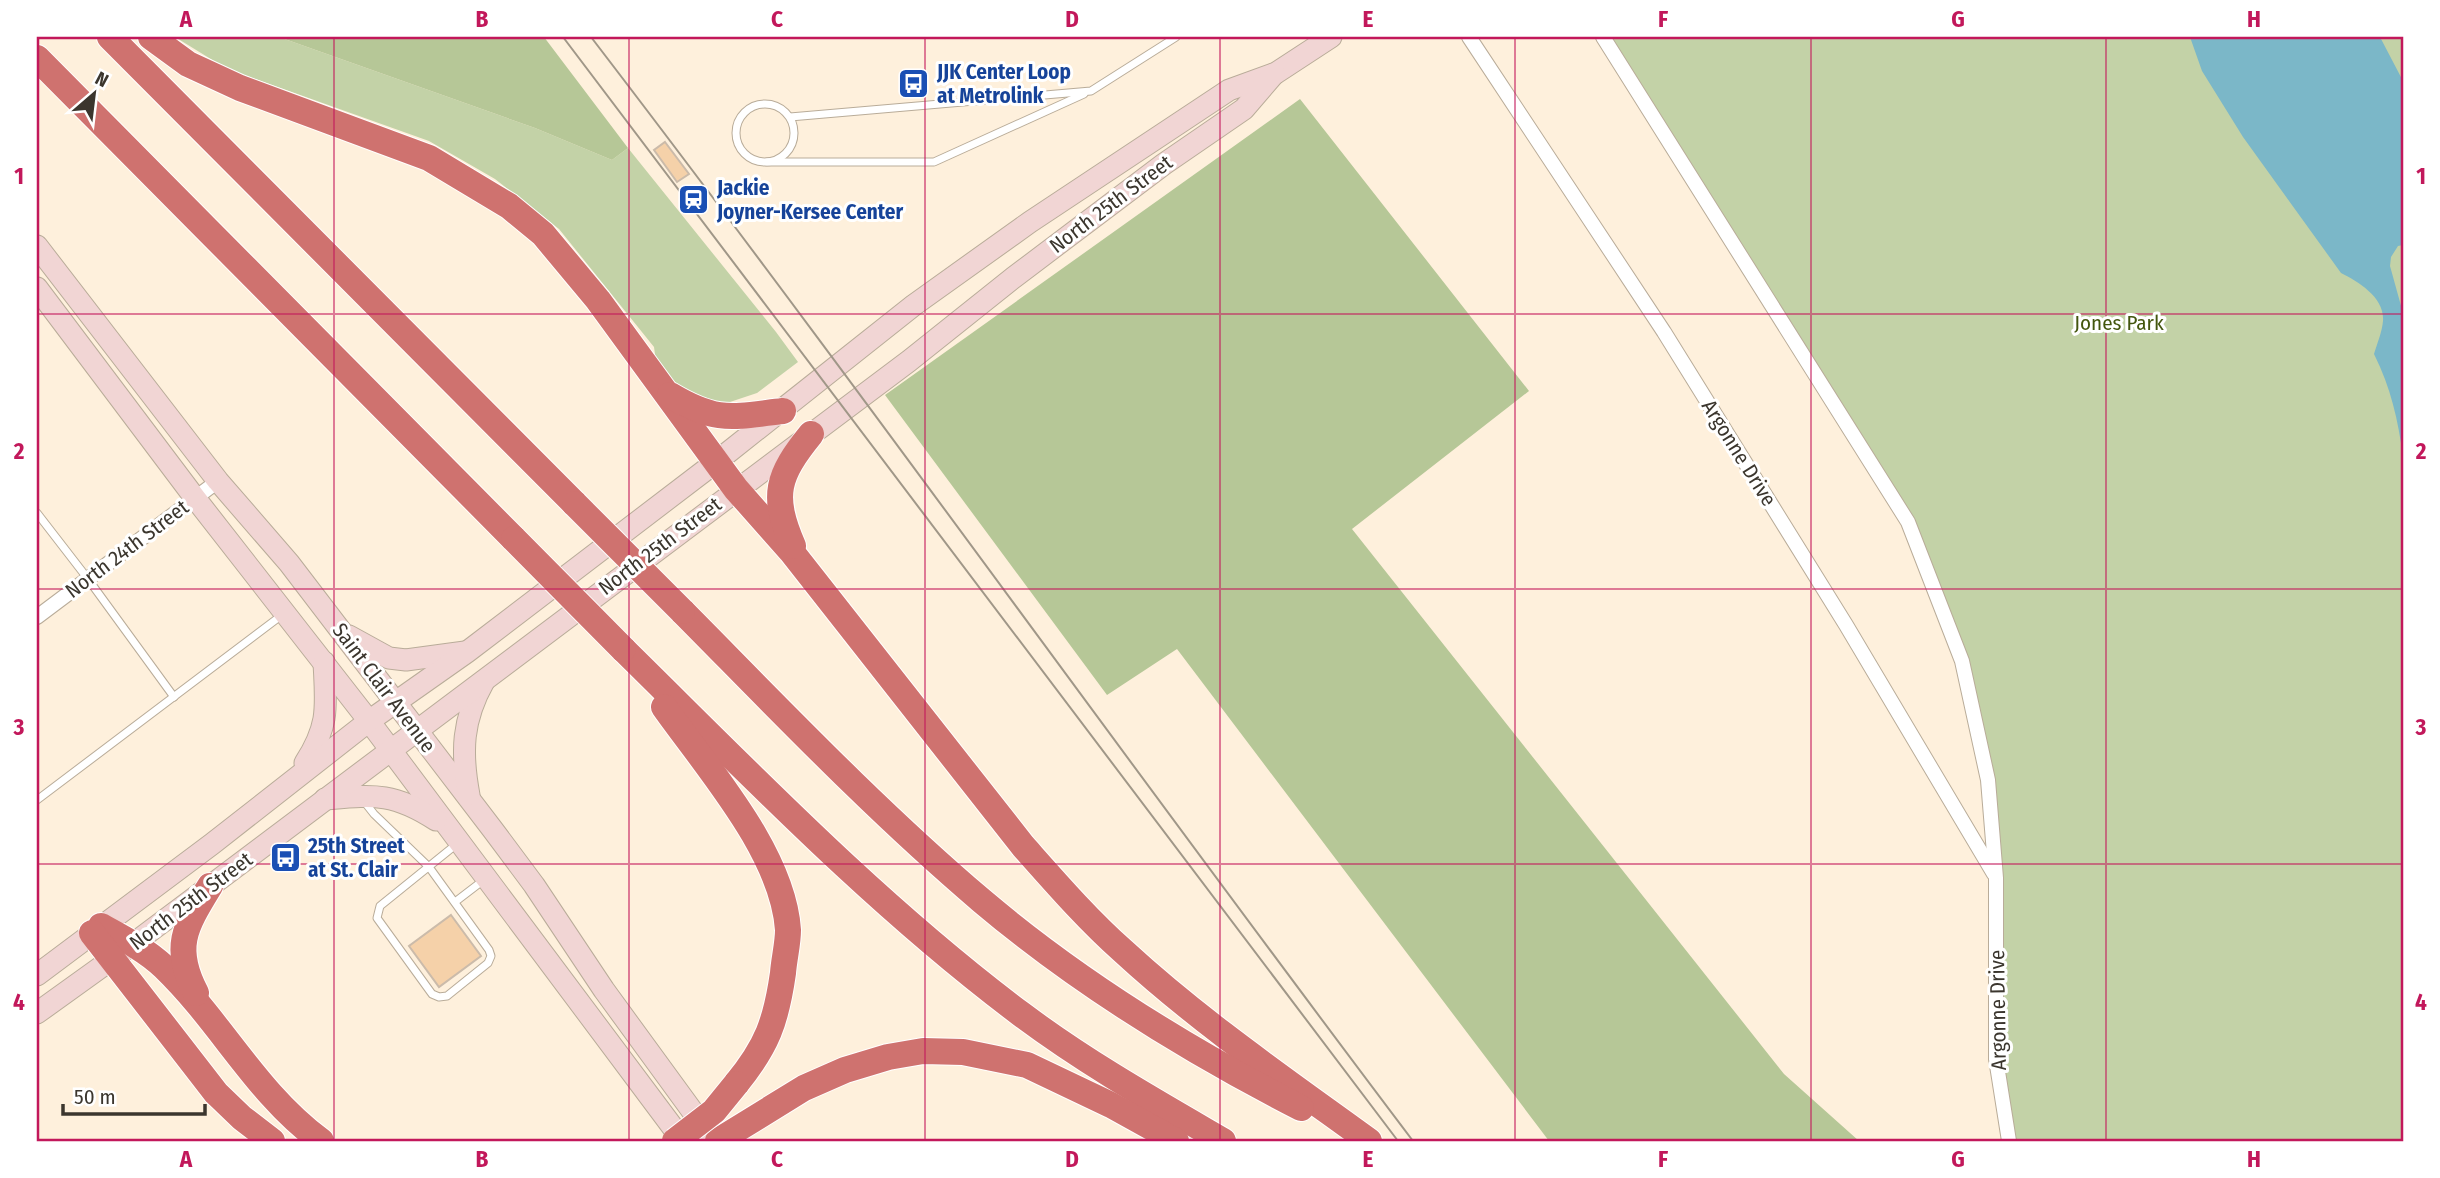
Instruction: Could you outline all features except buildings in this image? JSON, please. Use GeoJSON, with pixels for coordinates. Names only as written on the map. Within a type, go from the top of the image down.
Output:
{"type":"FeatureCollection","features":[{"type":"Feature","properties":{"kind":"highway"},"geometry":{"type":"LineString","coordinates":[[110,37],[876,807],[984,903],[1110,997],[1172,1037],[1236,1074],[1367,1141]]}},
{"type":"Feature","properties":{"kind":"highway"},"geometry":{"type":"LineString","coordinates":[[151,37],[188,64],[240,88],[429,158],[509,206],[542,234],[570,265],[736,489],[800,563],[1023,846],[1121,950],[1231,1041],[1367,1141]]}},
{"type":"Feature","properties":{"kind":"highway"},"geometry":{"type":"LineString","coordinates":[[37,58],[623,649],[842,863],[969,974],[1021,1014],[1104,1072],[1223,1141]]}},
{"type":"Feature","properties":{"kind":"highway"},"geometry":{"type":"LineString","coordinates":[[665,393],[691,408],[719,417],[783,411]]}},
{"type":"Feature","properties":{"kind":"highway"},"geometry":{"type":"LineString","coordinates":[[800,563],[781,516],[778,497],[783,477],[796,452],[811,434]]}},
{"type":"Feature","properties":{"kind":"highway"},"geometry":{"type":"LineString","coordinates":[[623,649],[749,825],[770,863],[782,894],[788,932],[777,1011],[768,1038],[714,1111],[675,1141]]}},
{"type":"Feature","properties":{"kind":"highway"},"geometry":{"type":"LineString","coordinates":[[205,1011],[186,972],[182,946],[190,919],[211,886]]}},
{"type":"Feature","properties":{"kind":"highway"},"geometry":{"type":"LineString","coordinates":[[97,930],[123,952],[216,1093],[272,1141]]}},
{"type":"Feature","properties":{"kind":"highway"},"geometry":{"type":"LineString","coordinates":[[123,952],[162,964],[205,1011],[274,1101],[321,1141]]}},
{"type":"Feature","properties":{"kind":"highway"},"geometry":{"type":"LineString","coordinates":[[716,1141],[804,1088],[845,1070],[888,1057],[923,1051],[963,1052],[1027,1065],[1111,1105],[1176,1141]]}},
{"type":"Feature","properties":{"kind":"main road","name":"North 25th Street"},"geometry":{"type":"LineString","coordinates":[[37,975],[212,844],[369,721],[467,652],[716,463],[914,305],[1023,227],[1229,90],[1276,73],[1331,37]]}},
{"type":"Feature","properties":{"kind":"main road","name":"North 25th Street"},"geometry":{"type":"LineString","coordinates":[[37,1013],[211,886],[1164,164],[1244,109],[1276,73]]}},
{"type":"Feature","properties":{"kind":"main road","name":"Saint Clair Avenue"},"geometry":{"type":"LineString","coordinates":[[38,252],[218,481],[289,563],[471,801],[534,885],[604,990],[716,1141]]}},
{"type":"Feature","properties":{"kind":"main road","name":"Saint Clair Avenue"},"geometry":{"type":"LineString","coordinates":[[37,288],[195,499],[369,721],[683,1141]]}},
{"type":"Feature","properties":{"kind":"main road"},"geometry":{"type":"LineString","coordinates":[[340,630],[390,658],[406,660],[467,652]]}},
{"type":"Feature","properties":{"kind":"main road"},"geometry":{"type":"LineString","coordinates":[[296,777],[323,731],[326,711],[324,662]]}},
{"type":"Feature","properties":{"kind":"main road"},"geometry":{"type":"LineString","coordinates":[[471,801],[464,766],[464,736],[469,713],[486,677]]}},
{"type":"Feature","properties":{"kind":"main road"},"geometry":{"type":"LineString","coordinates":[[325,799],[360,796],[400,800],[415,806],[453,835]]}},
{"type":"Feature","properties":{"kind":"street","name":"Argonne Drive"},"geometry":{"type":"LineString","coordinates":[[1469,37],[1664,332],[1846,625],[1996,878]]}},
{"type":"Feature","properties":{"kind":"street","name":"Argonne Drive"},"geometry":{"type":"LineString","coordinates":[[1603,37],[1908,522],[1962,661],[1988,780],[1996,878],[1996,1059],[2009,1141]]}},
{"type":"Feature","properties":{"kind":"street","name":"North 24th Street"},"geometry":{"type":"LineString","coordinates":[[37,617],[218,481]]}},
{"type":"Feature","properties":{"kind":"lane"},"geometry":{"type":"LineString","coordinates":[[767,162],[777,160],[789,149],[794,140],[794,126],[782,108],[763,103],[748,109],[739,119],[736,129],[741,149],[749,156],[767,162],[934,162],[1091,91],[1176,37]]}},
{"type":"Feature","properties":{"kind":"lane"},"geometry":{"type":"LineString","coordinates":[[790,117],[1091,91]]}},
{"type":"Feature","properties":{"kind":"lane"},"geometry":{"type":"LineString","coordinates":[[37,513],[174,697]]}},
{"type":"Feature","properties":{"kind":"lane"},"geometry":{"type":"LineString","coordinates":[[37,800],[286,613]]}},
{"type":"Feature","properties":{"kind":"lane"},"geometry":{"type":"LineString","coordinates":[[360,796],[374,814],[429,867],[489,950],[491,956],[488,963],[447,996],[439,997],[432,994],[377,918],[380,906],[429,867],[453,835]]}},
{"type":"Feature","properties":{"kind":"lane"},"geometry":{"type":"LineString","coordinates":[[455,902],[486,878]]}},
{"type":"Feature","properties":{"kind":"green space"},"geometry":{"type":"Polygon","coordinates":[[[175,37],[279,37],[535,128],[612,160],[628,148],[798,362],[757,393],[721,405],[677,387],[656,362],[654,347],[559,229],[495,179],[429,141],[227,69],[175,37]]]}},
{"type":"Feature","properties":{"kind":"green space"},"geometry":{"type":"Polygon","coordinates":[[[279,37],[544,37],[628,148],[612,160],[535,128],[279,37]]]}},
{"type":"Feature","properties":{"kind":"green space","name":"Jones Park"},"geometry":{"type":"Polygon","coordinates":[[[1603,37],[2403,37],[2403,1141],[2009,1141],[1996,1059],[1996,878],[1962,661],[1908,522],[1603,37]]]}},
{"type":"Feature","properties":{"kind":"green space"},"geometry":{"type":"Polygon","coordinates":[[[1300,99],[1529,391],[1352,529],[1784,1074],[1859,1141],[1549,1141],[1177,649],[1107,695],[885,395],[1300,99]]]}},
{"type":"Feature","properties":{"kind":"water"},"geometry":{"type":"Polygon","coordinates":[[[2190,37],[2380,37],[2403,81],[2403,245],[2398,246],[2391,257],[2390,266],[2403,313],[2403,457],[2393,404],[2374,354],[2383,321],[2380,305],[2363,286],[2341,273],[2243,137],[2202,71],[2190,37]]]}},
{"type":"Feature","properties":{"kind":"tram line"},"geometry":{"type":"LineString","coordinates":[[563,37],[1398,1141]]}},
{"type":"Feature","properties":{"kind":"tram line"},"geometry":{"type":"LineString","coordinates":[[591,37],[1413,1141]]}},
{"type":"Feature","properties":{"kind":"place","name":"JJK Center Loop at Metrolink"},"geometry":{"type":"Point","coordinates":[914,84]}},
{"type":"Feature","properties":{"kind":"place","name":"Jackie Joyner-Kersee Center"},"geometry":{"type":"Point","coordinates":[694,200]}},
{"type":"Feature","properties":{"kind":"place","name":"25th Street at St. Clair"},"geometry":{"type":"Point","coordinates":[285,858]}}]}
